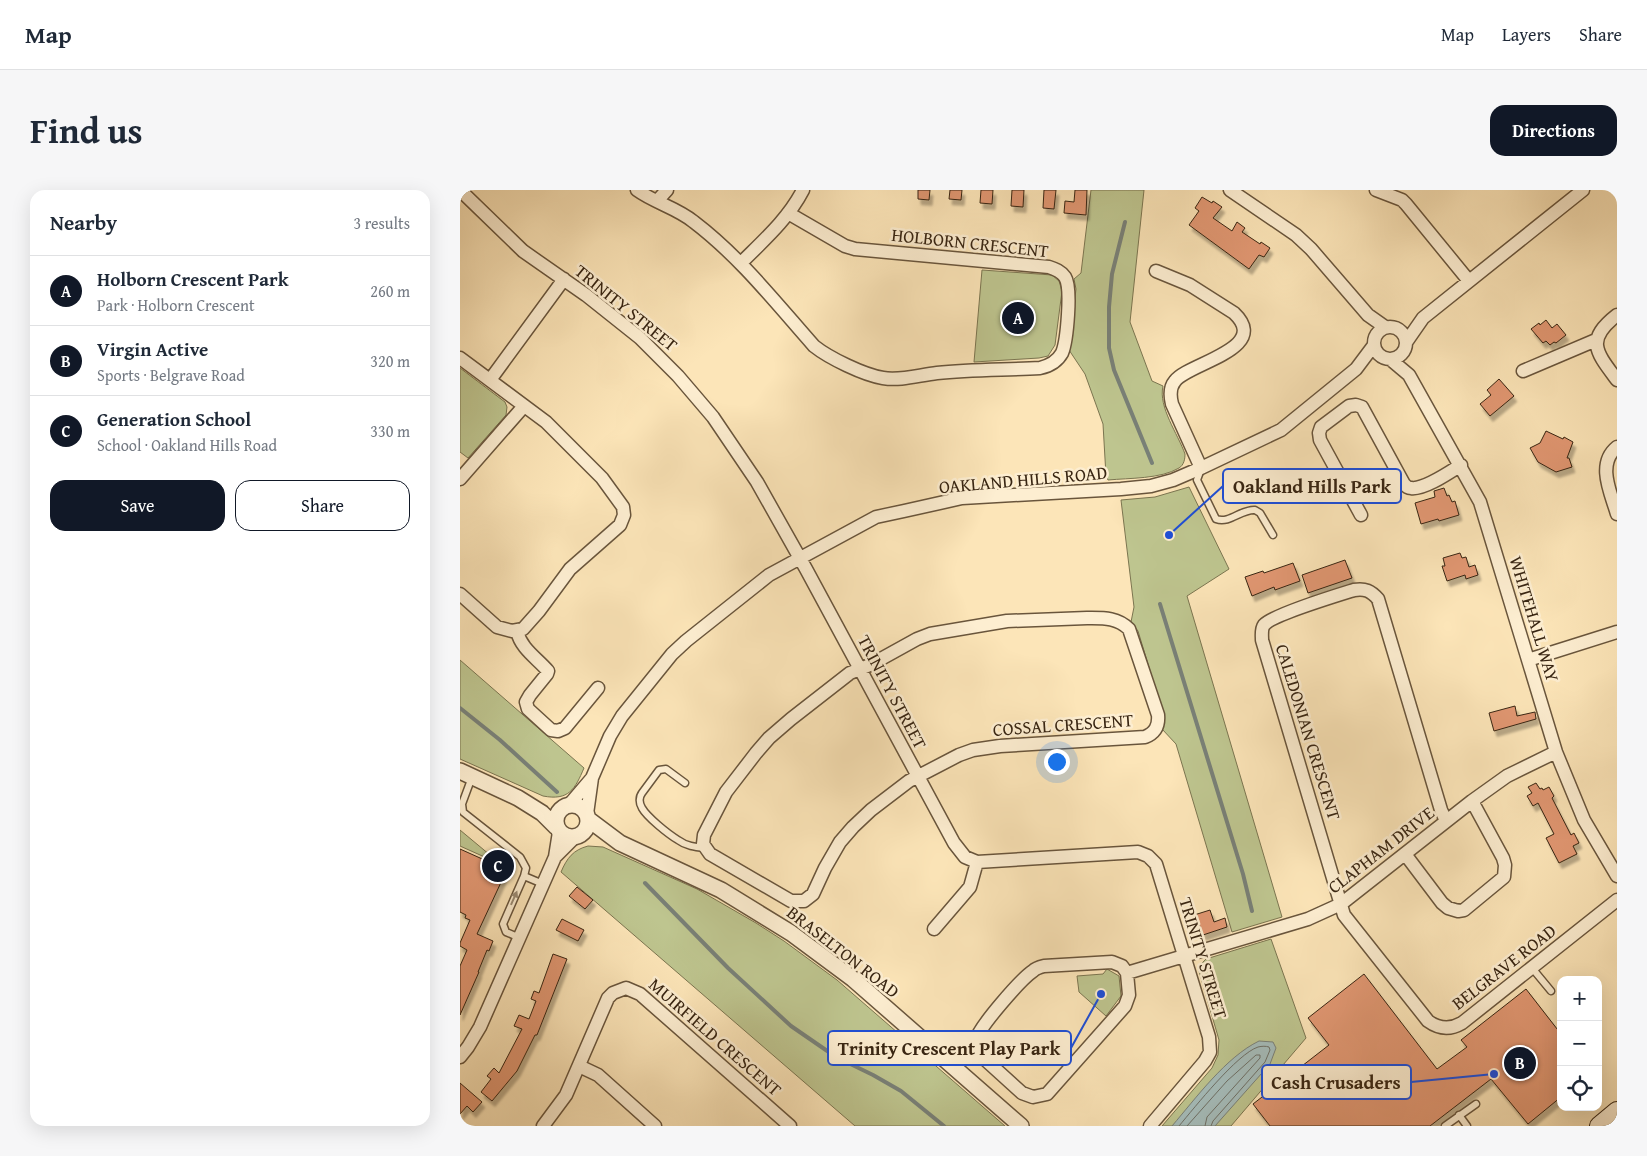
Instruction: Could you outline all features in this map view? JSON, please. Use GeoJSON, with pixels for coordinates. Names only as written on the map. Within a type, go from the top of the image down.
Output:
{"type":"FeatureCollection","features":[{"type":"Feature","properties":{"kind":"main road"},"geometry":{"type":"LineString","coordinates":[[1599,1126],[1617,1111]]}},
{"type":"Feature","properties":{"kind":"street","name":"TRINITY STREET"},"geometry":{"type":"LineString","coordinates":[[460,190],[524,251],[564,279],[640,338],[672,370],[713,417],[743,460],[799,557],[958,850],[965,857],[977,862],[1132,852],[1143,853],[1152,859],[1158,869],[1209,1037],[1210,1052],[1205,1061],[1150,1126]]}},
{"type":"Feature","properties":{"kind":"street"},"geometry":{"type":"LineString","coordinates":[[637,190],[692,220],[741,263],[777,228],[796,205],[803,190]]}},
{"type":"Feature","properties":{"kind":"street"},"geometry":{"type":"LineString","coordinates":[[657,201],[667,190]]}},
{"type":"Feature","properties":{"kind":"street"},"geometry":{"type":"LineString","coordinates":[[1230,190],[1296,235],[1312,249],[1382,334]]}},
{"type":"Feature","properties":{"kind":"street"},"geometry":{"type":"LineString","coordinates":[[1376,190],[1402,200],[1469,281]]}},
{"type":"Feature","properties":{"kind":"street"},"geometry":{"type":"LineString","coordinates":[[1382,334],[1423,318],[1583,190]]}},
{"type":"Feature","properties":{"kind":"street","name":"HOLBORN CRESCENT"},"geometry":{"type":"LineString","coordinates":[[741,263],[822,353],[857,369],[883,378],[896,379],[937,373],[1040,368],[1051,365],[1062,353],[1069,296],[1068,284],[1061,272],[1048,267],[855,249],[845,246],[788,213]]}},
{"type":"Feature","properties":{"kind":"street"},"geometry":{"type":"LineString","coordinates":[[1156,271],[1190,285],[1234,313],[1240,318],[1243,329],[1240,340],[1229,352],[1180,376],[1172,385],[1170,395],[1172,404],[1201,468]]}},
{"type":"Feature","properties":{"kind":"street"},"geometry":{"type":"LineString","coordinates":[[490,380],[564,279]]}},
{"type":"Feature","properties":{"kind":"street"},"geometry":{"type":"LineString","coordinates":[[1617,315],[1604,324],[1596,340],[1603,362],[1617,380]]}},
{"type":"Feature","properties":{"kind":"street"},"geometry":{"type":"LineString","coordinates":[[1382,334],[1377,352],[1387,359],[1399,357],[1423,318]]}},
{"type":"Feature","properties":{"kind":"street"},"geometry":{"type":"LineString","coordinates":[[1382,334],[1403,333],[1406,346]]}},
{"type":"Feature","properties":{"kind":"street","name":"OAKLAND HILLS ROAD"},"geometry":{"type":"LineString","coordinates":[[587,817],[592,778],[610,736],[622,716],[672,654],[698,630],[769,574],[876,518],[904,510],[962,498],[1151,486],[1173,480],[1281,430],[1356,369],[1382,334]]}},
{"type":"Feature","properties":{"kind":"street"},"geometry":{"type":"LineString","coordinates":[[1523,371],[1596,340]]}},
{"type":"Feature","properties":{"kind":"street","name":"WHITEHALL WAY"},"geometry":{"type":"LineString","coordinates":[[1406,346],[1409,375],[1480,502],[1556,752],[1584,820],[1617,876]]}},
{"type":"Feature","properties":{"kind":"street"},"geometry":{"type":"LineString","coordinates":[[460,358],[546,422],[602,478],[621,503],[624,515],[620,525],[570,569],[526,627],[517,631],[505,630],[497,626],[460,594]]}},
{"type":"Feature","properties":{"kind":"street","name":"OAKLAND HILLS ROAD"},"geometry":{"type":"LineString","coordinates":[[1356,369],[1387,359]]}},
{"type":"Feature","properties":{"kind":"street","name":"WHITEHALL WAY"},"geometry":{"type":"LineString","coordinates":[[1387,359],[1409,375]]}},
{"type":"Feature","properties":{"kind":"street"},"geometry":{"type":"LineString","coordinates":[[1361,515],[1319,436],[1321,427],[1349,406],[1356,405],[1362,407],[1406,486],[1411,488],[1424,486],[1461,466]]}},
{"type":"Feature","properties":{"kind":"street"},"geometry":{"type":"LineString","coordinates":[[460,479],[524,406]]}},
{"type":"Feature","properties":{"kind":"street"},"geometry":{"type":"LineString","coordinates":[[1617,446],[1608,458],[1606,472],[1606,478],[1617,514]]}},
{"type":"Feature","properties":{"kind":"street","name":"CALEDONIAN CRESCENT"},"geometry":{"type":"LineString","coordinates":[[1341,904],[1262,640],[1262,628],[1265,624],[1279,616],[1354,590],[1362,589],[1373,594],[1378,599],[1438,801],[1446,821]]}},
{"type":"Feature","properties":{"kind":"street","name":"COSSAL CRESCENT"},"geometry":{"type":"LineString","coordinates":[[859,670],[917,639],[930,634],[967,627],[1007,622],[1109,618],[1119,621],[1129,629],[1158,716],[1158,725],[1150,736],[986,748],[960,755],[918,777]]}},
{"type":"Feature","properties":{"kind":"street"},"geometry":{"type":"LineString","coordinates":[[517,631],[521,642],[548,671],[526,702],[528,709],[551,730],[558,731],[565,728],[598,688]]}},
{"type":"Feature","properties":{"kind":"street"},"geometry":{"type":"LineString","coordinates":[[1528,660],[1617,632]]}},
{"type":"Feature","properties":{"kind":"street"},"geometry":{"type":"LineString","coordinates":[[859,670],[837,683],[769,738],[726,792],[704,836],[705,848],[710,854],[791,901],[804,900],[813,894],[832,855],[853,827],[901,787],[918,777]]}},
{"type":"Feature","properties":{"kind":"street","name":"CLAPHAM DRIVE"},"geometry":{"type":"LineString","coordinates":[[1127,973],[1308,919],[1341,904],[1446,821],[1507,776],[1556,752]]}},
{"type":"Feature","properties":{"kind":"street"},"geometry":{"type":"LineString","coordinates":[[466,774],[518,798],[542,813],[566,837],[576,837]]}},
{"type":"Feature","properties":{"kind":"street","name":"OAKLAND HILLS ROAD"},"geometry":{"type":"LineString","coordinates":[[566,806],[592,778]]}},
{"type":"Feature","properties":{"kind":"street"},"geometry":{"type":"LineString","coordinates":[[518,798],[579,807],[587,817],[586,829],[555,857]]}},
{"type":"Feature","properties":{"kind":"street"},"geometry":{"type":"LineString","coordinates":[[1405,854],[1442,903],[1452,910],[1464,910],[1504,877],[1505,865],[1472,801]]}},
{"type":"Feature","properties":{"kind":"street"},"geometry":{"type":"LineString","coordinates":[[460,1057],[480,1027],[555,857],[557,815],[566,806]]}},
{"type":"Feature","properties":{"kind":"street","name":"BRASELTON ROAD"},"geometry":{"type":"LineString","coordinates":[[587,817],[620,843],[722,890],[791,933],[853,979],[1021,1126]]}},
{"type":"Feature","properties":{"kind":"street","name":"BRASELTON ROAD"},"geometry":{"type":"LineString","coordinates":[[576,837],[620,843]]}},
{"type":"Feature","properties":{"kind":"street"},"geometry":{"type":"LineString","coordinates":[[934,929],[970,887],[977,862]]}},
{"type":"Feature","properties":{"kind":"street","name":"BELGRAVE ROAD"},"geometry":{"type":"LineString","coordinates":[[1341,904],[1344,915],[1420,1012],[1434,1026],[1443,1028],[1456,1026],[1617,900]]}},
{"type":"Feature","properties":{"kind":"street"},"geometry":{"type":"LineString","coordinates":[[1112,962],[1122,966],[1127,973],[1129,995],[1125,1006],[1047,1094],[1033,1097],[1022,1093],[979,1054],[976,1048],[976,1040],[981,1027],[1022,980],[1037,968],[1112,962]]}},
{"type":"Feature","properties":{"kind":"street","name":"MUIRFIELD CRESCENT"},"geometry":{"type":"LineString","coordinates":[[543,1126],[566,1096],[608,998],[620,990],[631,989],[640,994],[790,1126]]}},
{"type":"Feature","properties":{"kind":"street"},"geometry":{"type":"LineString","coordinates":[[579,1066],[598,1075],[655,1126]]}},
{"type":"Feature","properties":{"kind":"lane"},"geometry":{"type":"LineString","coordinates":[[1201,468],[1197,480],[1216,519],[1230,518],[1248,510],[1255,510],[1260,514],[1273,535]]}},
{"type":"Feature","properties":{"kind":"lane"},"geometry":{"type":"LineString","coordinates":[[685,782],[666,769],[659,770],[640,796],[640,804],[644,811],[678,841],[692,847],[705,848]]}},
{"type":"Feature","properties":{"kind":"lane"},"geometry":{"type":"LineString","coordinates":[[466,774],[461,810],[520,857],[526,868],[503,927],[506,932],[520,938]]}},
{"type":"Feature","properties":{"kind":"lane"},"geometry":{"type":"LineString","coordinates":[[524,876],[543,884]]}},
{"type":"Feature","properties":{"kind":"lane"},"geometry":{"type":"LineString","coordinates":[[1532,968],[1551,991]]}},
{"type":"Feature","properties":{"kind":"lane"},"geometry":{"type":"LineString","coordinates":[[1445,1126],[1476,1104]]}},
{"type":"Feature","properties":{"kind":"lane"},"geometry":{"type":"LineString","coordinates":[[1458,1115],[1467,1126]]}},
{"type":"Feature","properties":{"kind":"green space"},"geometry":{"type":"Polygon","coordinates":[[[1091,190],[1144,190],[1130,322],[1152,381],[1163,386],[1163,403],[1185,454],[1181,467],[1172,472],[1145,477],[1108,480],[1106,476],[1103,424],[1085,374],[1069,350],[1076,289],[1074,279],[1081,273],[1091,190]]]}},
{"type":"Feature","properties":{"kind":"green space"},"geometry":{"type":"Polygon","coordinates":[[[982,270],[1052,275],[1059,281],[1062,291],[1055,345],[1048,356],[974,362],[982,270]]]}},
{"type":"Feature","properties":{"kind":"green space"},"geometry":{"type":"Polygon","coordinates":[[[460,368],[505,402],[507,407],[506,415],[468,458],[460,452],[460,368]]]}},
{"type":"Feature","properties":{"kind":"green space"},"geometry":{"type":"Polygon","coordinates":[[[1189,487],[1229,569],[1187,596],[1282,917],[1232,932],[1176,744],[1162,729],[1164,717],[1138,631],[1131,622],[1134,607],[1121,500],[1155,497],[1189,487]]]}},
{"type":"Feature","properties":{"kind":"green space"},"geometry":{"type":"Polygon","coordinates":[[[460,660],[584,768],[570,792],[559,797],[543,796],[460,759],[460,660]]]}},
{"type":"Feature","properties":{"kind":"green space"},"geometry":{"type":"Polygon","coordinates":[[[460,830],[490,855],[489,859],[460,846],[460,830]]]}},
{"type":"Feature","properties":{"kind":"green space"},"geometry":{"type":"Polygon","coordinates":[[[588,846],[603,847],[697,889],[784,941],[837,980],[1005,1126],[855,1126],[561,872],[571,855],[588,846]]]}},
{"type":"Feature","properties":{"kind":"green space"},"geometry":{"type":"Polygon","coordinates":[[[1271,939],[1306,1038],[1231,1126],[1162,1126],[1212,1068],[1218,1055],[1219,1040],[1199,971],[1200,965],[1206,959],[1271,939]]]}},
{"type":"Feature","properties":{"kind":"green space"},"geometry":{"type":"Polygon","coordinates":[[[1107,969],[1119,976],[1121,996],[1106,1016],[1079,992],[1077,976],[1103,974],[1107,969]]]}},
{"type":"Feature","properties":{"kind":"water"},"geometry":{"type":"Polygon","coordinates":[[[1259,1041],[1273,1042],[1276,1048],[1270,1064],[1215,1126],[1172,1126],[1223,1068],[1247,1048],[1259,1041]]]}},
{"type":"Feature","properties":{"kind":"building"},"geometry":{"type":"Polygon","coordinates":[[[918,190],[930,190],[929,200],[918,199],[918,190]]]}},
{"type":"Feature","properties":{"kind":"building"},"geometry":{"type":"Polygon","coordinates":[[[950,190],[962,190],[961,200],[949,199],[950,190]]]}},
{"type":"Feature","properties":{"kind":"building"},"geometry":{"type":"Polygon","coordinates":[[[981,190],[993,190],[992,204],[980,203],[981,190]]]}},
{"type":"Feature","properties":{"kind":"building"},"geometry":{"type":"Polygon","coordinates":[[[1012,190],[1024,190],[1023,207],[1011,206],[1012,190]]]}},
{"type":"Feature","properties":{"kind":"building"},"geometry":{"type":"Polygon","coordinates":[[[1044,190],[1056,190],[1054,209],[1043,208],[1044,190]]]}},
{"type":"Feature","properties":{"kind":"building"},"geometry":{"type":"Polygon","coordinates":[[[1075,190],[1087,190],[1086,215],[1064,213],[1065,201],[1074,202],[1075,190]]]}},
{"type":"Feature","properties":{"kind":"building"},"geometry":{"type":"Polygon","coordinates":[[[1202,197],[1222,207],[1213,218],[1232,231],[1237,222],[1245,228],[1242,232],[1270,248],[1264,257],[1259,255],[1249,269],[1189,225],[1199,211],[1195,208],[1202,197]]]}},
{"type":"Feature","properties":{"kind":"building"},"geometry":{"type":"Polygon","coordinates":[[[1546,320],[1552,328],[1557,324],[1566,335],[1550,345],[1546,341],[1543,343],[1531,329],[1546,320]]]}},
{"type":"Feature","properties":{"kind":"building"},"geometry":{"type":"Polygon","coordinates":[[[1499,379],[1514,396],[1490,416],[1480,404],[1491,395],[1487,390],[1499,379]]]}},
{"type":"Feature","properties":{"kind":"building"},"geometry":{"type":"Polygon","coordinates":[[[1546,431],[1573,442],[1567,458],[1569,458],[1572,467],[1556,472],[1538,462],[1530,448],[1540,443],[1546,431]]]}},
{"type":"Feature","properties":{"kind":"building"},"geometry":{"type":"Polygon","coordinates":[[[1444,488],[1452,502],[1455,501],[1459,515],[1421,524],[1415,503],[1435,497],[1434,491],[1444,488]]]}},
{"type":"Feature","properties":{"kind":"building"},"geometry":{"type":"Polygon","coordinates":[[[1460,553],[1462,558],[1466,557],[1469,567],[1475,565],[1478,575],[1466,579],[1465,575],[1447,581],[1442,566],[1445,566],[1443,558],[1460,553]]]}},
{"type":"Feature","properties":{"kind":"building"},"geometry":{"type":"Polygon","coordinates":[[[1345,560],[1352,578],[1308,593],[1302,575],[1345,560]]]}},
{"type":"Feature","properties":{"kind":"building"},"geometry":{"type":"Polygon","coordinates":[[[1293,563],[1300,581],[1275,590],[1274,587],[1252,596],[1245,577],[1293,563]]]}},
{"type":"Feature","properties":{"kind":"building"},"geometry":{"type":"Polygon","coordinates":[[[1515,706],[1517,716],[1535,712],[1536,719],[1494,731],[1489,713],[1515,706]]]}},
{"type":"Feature","properties":{"kind":"building"},"geometry":{"type":"Polygon","coordinates":[[[1536,783],[1543,790],[1549,787],[1554,796],[1552,798],[1571,835],[1574,833],[1579,843],[1573,846],[1577,854],[1559,863],[1546,838],[1554,834],[1538,803],[1533,806],[1527,796],[1532,793],[1528,787],[1536,783]]]}},
{"type":"Feature","properties":{"kind":"building"},"geometry":{"type":"Polygon","coordinates":[[[460,849],[489,862],[493,855],[510,863],[477,934],[493,941],[489,951],[487,950],[460,1015],[460,966],[467,950],[460,946],[460,943],[470,920],[465,918],[466,915],[460,912],[460,849]]]}},
{"type":"Feature","properties":{"kind":"building"},"geometry":{"type":"Polygon","coordinates":[[[577,887],[593,900],[585,909],[569,896],[577,887]]]}},
{"type":"Feature","properties":{"kind":"building"},"geometry":{"type":"Polygon","coordinates":[[[1210,910],[1214,922],[1225,918],[1227,927],[1203,935],[1199,924],[1194,926],[1191,916],[1210,910]]]}},
{"type":"Feature","properties":{"kind":"building"},"geometry":{"type":"Polygon","coordinates":[[[562,919],[584,930],[578,941],[556,930],[562,919]]]}},
{"type":"Feature","properties":{"kind":"building"},"geometry":{"type":"Polygon","coordinates":[[[553,954],[567,959],[537,1035],[535,1035],[517,1071],[492,1101],[481,1092],[491,1079],[487,1076],[494,1068],[499,1073],[522,1029],[514,1026],[519,1015],[529,1019],[536,1001],[531,999],[534,991],[539,993],[553,954]]]}},
{"type":"Feature","properties":{"kind":"building"},"geometry":{"type":"Polygon","coordinates":[[[1364,974],[1437,1069],[1467,1047],[1461,1040],[1526,989],[1557,1029],[1557,1100],[1528,1124],[1491,1079],[1430,1126],[1270,1126],[1253,1104],[1329,1045],[1308,1018],[1364,974]]]}},
{"type":"Feature","properties":{"kind":"building"},"geometry":{"type":"Polygon","coordinates":[[[460,1083],[482,1102],[473,1112],[467,1106],[460,1114],[460,1083]]]}},
{"type":"Feature","properties":{"kind":"waterway"},"geometry":{"type":"LineString","coordinates":[[1125,222],[1112,274],[1109,307],[1109,348],[1114,370],[1152,463]]}},
{"type":"Feature","properties":{"kind":"waterway"},"geometry":{"type":"LineString","coordinates":[[1160,604],[1243,874],[1252,911]]}},
{"type":"Feature","properties":{"kind":"waterway"},"geometry":{"type":"LineString","coordinates":[[460,708],[500,740],[557,792]]}},
{"type":"Feature","properties":{"kind":"waterway"},"geometry":{"type":"LineString","coordinates":[[645,883],[728,968],[791,1026],[836,1057],[901,1091],[944,1126]]}},
{"type":"Feature","properties":{"kind":"place","name":"Holborn Crescent Park"},"geometry":{"type":"Point","coordinates":[1018,318]}},
{"type":"Feature","properties":{"kind":"place","name":"Oakland Hills Park"},"geometry":{"type":"Point","coordinates":[1169,535]}},
{"type":"Feature","properties":{"kind":"place","name":"Generation School"},"geometry":{"type":"Point","coordinates":[498,866]}},
{"type":"Feature","properties":{"kind":"place","name":"Trinity Crescent Play Park"},"geometry":{"type":"Point","coordinates":[1101,994]}},
{"type":"Feature","properties":{"kind":"place","name":"Virgin Active"},"geometry":{"type":"Point","coordinates":[1520,1063]}},
{"type":"Feature","properties":{"kind":"place","name":"Cash Crusaders"},"geometry":{"type":"Point","coordinates":[1494,1074]}}]}
